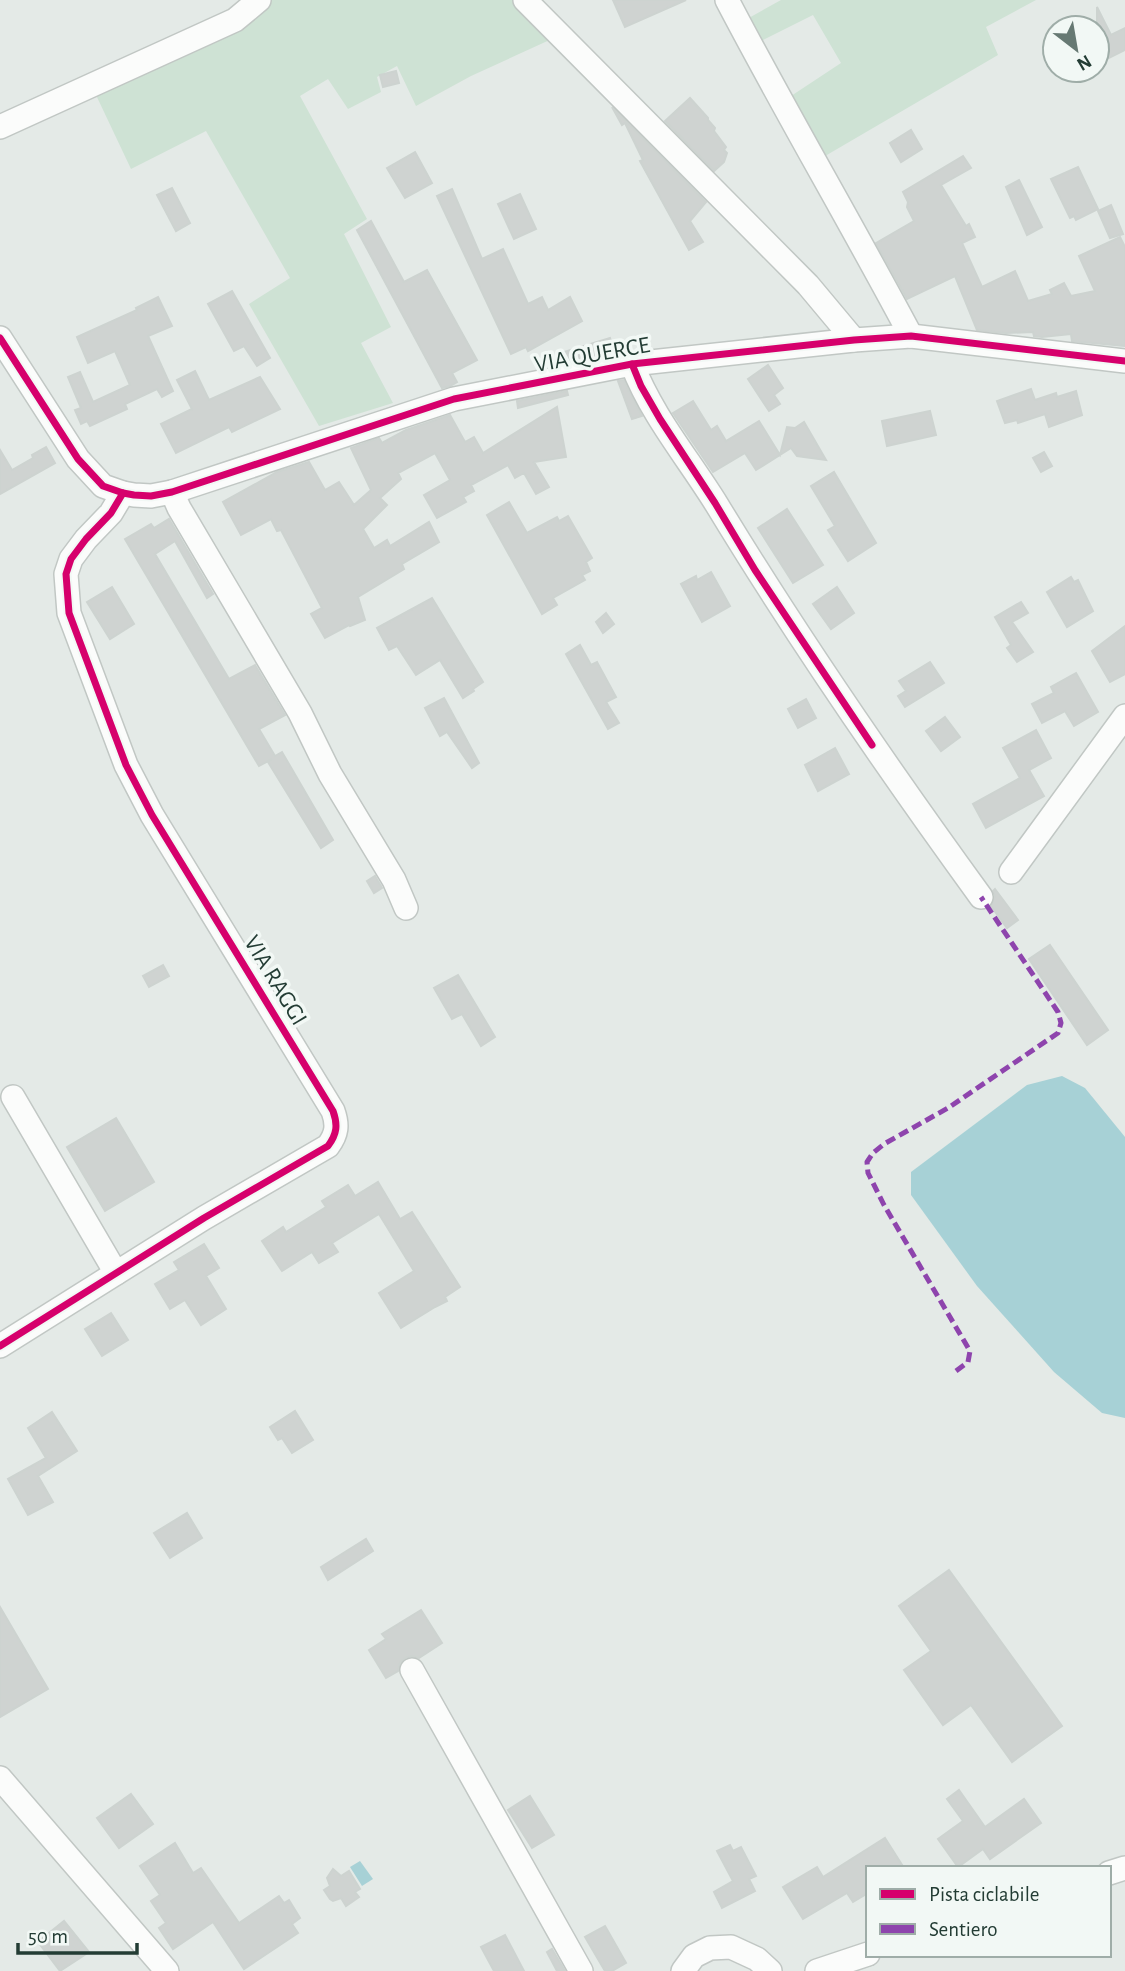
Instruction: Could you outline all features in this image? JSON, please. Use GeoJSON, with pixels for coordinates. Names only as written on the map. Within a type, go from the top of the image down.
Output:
{"type":"FeatureCollection","features":[{"type":"Feature","properties":{"kind":"street"},"geometry":{"type":"LineString","coordinates":[[0,127],[236,20],[259,0]]}},
{"type":"Feature","properties":{"kind":"street"},"geometry":{"type":"LineString","coordinates":[[525,0],[808,285],[853,340]]}},
{"type":"Feature","properties":{"kind":"street"},"geometry":{"type":"LineString","coordinates":[[727,0],[776,94],[911,336]]}},
{"type":"Feature","properties":{"kind":"street","name":"VIA QUERCE"},"geometry":{"type":"LineString","coordinates":[[123,493],[151,496],[172,492],[454,398],[632,364],[911,336],[1125,361]]}},
{"type":"Feature","properties":{"kind":"street"},"geometry":{"type":"LineString","coordinates":[[0,338],[78,459],[103,486],[123,493]]}},
{"type":"Feature","properties":{"kind":"street"},"geometry":{"type":"LineString","coordinates":[[632,364],[640,386],[755,570],[872,745],[981,897]]}},
{"type":"Feature","properties":{"kind":"street"},"geometry":{"type":"LineString","coordinates":[[172,492],[300,713],[330,774],[394,880],[406,908]]}},
{"type":"Feature","properties":{"kind":"street","name":"VIA RAGGI"},"geometry":{"type":"LineString","coordinates":[[0,1346],[204,1218],[328,1146],[336,1136],[337,1122],[326,1099],[152,815],[126,765],[69,613],[66,573],[71,559],[111,513],[123,493]]}},
{"type":"Feature","properties":{"kind":"street"},"geometry":{"type":"LineString","coordinates":[[1012,872],[1125,716]]}},
{"type":"Feature","properties":{"kind":"street"},"geometry":{"type":"LineString","coordinates":[[13,1097],[116,1273]]}},
{"type":"Feature","properties":{"kind":"street"},"geometry":{"type":"LineString","coordinates":[[412,1670],[581,1971]]}},
{"type":"Feature","properties":{"kind":"street"},"geometry":{"type":"LineString","coordinates":[[0,1778],[167,1971]]}},
{"type":"Feature","properties":{"kind":"street"},"geometry":{"type":"LineString","coordinates":[[682,1971],[694,1956],[710,1948],[731,1947],[757,1959],[770,1971]]}},
{"type":"Feature","properties":{"kind":"street"},"geometry":{"type":"LineString","coordinates":[[817,1971],[866,1955]]}},
{"type":"Feature","properties":{"kind":"green space"},"geometry":{"type":"Polygon","coordinates":[[[270,0],[516,0],[554,38],[471,76],[416,106],[397,66],[377,77],[381,92],[348,109],[328,79],[300,96],[367,219],[344,234],[391,327],[361,343],[393,403],[319,426],[249,304],[290,278],[206,131],[131,169],[96,95],[258,14],[270,0]]]}},
{"type":"Feature","properties":{"kind":"green space"},"geometry":{"type":"Polygon","coordinates":[[[781,0],[1036,0],[986,27],[998,55],[820,159],[785,100],[841,63],[813,15],[761,41],[747,19],[781,0]]]}},
{"type":"Feature","properties":{"kind":"water"},"geometry":{"type":"Polygon","coordinates":[[[1062,1076],[1085,1088],[1125,1137],[1125,1418],[1102,1413],[1054,1372],[977,1286],[911,1195],[911,1172],[1027,1085],[1062,1076]]]}},
{"type":"Feature","properties":{"kind":"water"},"geometry":{"type":"Polygon","coordinates":[[[360,1861],[373,1879],[362,1886],[350,1867],[360,1861]]]}},
{"type":"Feature","properties":{"kind":"building"},"geometry":{"type":"Polygon","coordinates":[[[613,0],[686,0],[625,27],[613,0]]]}},
{"type":"Feature","properties":{"kind":"building"},"geometry":{"type":"Polygon","coordinates":[[[1125,28],[1125,50],[1111,57],[1111,35],[1125,28]]]}},
{"type":"Feature","properties":{"kind":"building"},"geometry":{"type":"Polygon","coordinates":[[[396,71],[399,83],[383,87],[380,75],[396,71]]]}},
{"type":"Feature","properties":{"kind":"building"},"geometry":{"type":"Polygon","coordinates":[[[690,98],[708,118],[726,147],[724,162],[714,171],[665,121],[690,98]]]}},
{"type":"Feature","properties":{"kind":"building"},"geometry":{"type":"Polygon","coordinates":[[[612,107],[706,202],[690,221],[703,242],[689,250],[640,161],[643,160],[625,123],[622,125],[612,107]]]}},
{"type":"Feature","properties":{"kind":"building"},"geometry":{"type":"Polygon","coordinates":[[[911,130],[922,149],[901,162],[890,143],[911,130]]]}},
{"type":"Feature","properties":{"kind":"building"},"geometry":{"type":"Polygon","coordinates":[[[415,152],[432,183],[405,198],[387,168],[415,152]]]}},
{"type":"Feature","properties":{"kind":"building"},"geometry":{"type":"Polygon","coordinates":[[[963,156],[971,168],[941,185],[975,237],[962,243],[982,287],[1015,271],[1028,301],[1052,294],[1050,290],[1064,283],[1071,296],[1095,291],[1079,256],[1120,237],[1125,247],[1125,346],[1072,341],[1071,334],[1042,337],[1034,336],[1033,332],[977,330],[955,276],[907,299],[876,243],[914,221],[903,192],[963,156]]]}},
{"type":"Feature","properties":{"kind":"building"},"geometry":{"type":"Polygon","coordinates":[[[1078,167],[1098,209],[1076,220],[1074,216],[1070,218],[1051,179],[1078,167]]]}},
{"type":"Feature","properties":{"kind":"building"},"geometry":{"type":"Polygon","coordinates":[[[1019,180],[1042,227],[1027,235],[1006,187],[1019,180]]]}},
{"type":"Feature","properties":{"kind":"building"},"geometry":{"type":"Polygon","coordinates":[[[172,188],[190,223],[176,231],[157,195],[172,188]]]}},
{"type":"Feature","properties":{"kind":"building"},"geometry":{"type":"Polygon","coordinates":[[[452,189],[482,259],[503,249],[528,304],[542,297],[548,310],[570,297],[582,321],[528,351],[526,347],[511,354],[437,196],[452,189]]]}},
{"type":"Feature","properties":{"kind":"building"},"geometry":{"type":"Polygon","coordinates":[[[520,194],[536,229],[514,239],[498,204],[520,194]]]}},
{"type":"Feature","properties":{"kind":"building"},"geometry":{"type":"Polygon","coordinates":[[[1111,205],[1123,234],[1110,238],[1098,211],[1111,205]]]}},
{"type":"Feature","properties":{"kind":"building"},"geometry":{"type":"Polygon","coordinates":[[[371,221],[404,282],[427,270],[477,360],[452,373],[457,382],[450,386],[442,388],[357,230],[371,221]]]}},
{"type":"Feature","properties":{"kind":"building"},"geometry":{"type":"Polygon","coordinates":[[[232,291],[270,358],[257,366],[244,346],[234,351],[208,304],[232,291]]]}},
{"type":"Feature","properties":{"kind":"building"},"geometry":{"type":"Polygon","coordinates":[[[158,297],[172,326],[148,336],[173,391],[162,397],[157,389],[125,404],[127,409],[90,426],[87,421],[81,424],[75,410],[81,408],[68,377],[80,372],[93,402],[130,385],[115,351],[88,363],[77,337],[137,310],[136,308],[158,297]]]}},
{"type":"Feature","properties":{"kind":"building"},"geometry":{"type":"Polygon","coordinates":[[[610,338],[615,353],[564,363],[561,353],[610,338]]]}},
{"type":"Feature","properties":{"kind":"building"},"geometry":{"type":"Polygon","coordinates":[[[768,365],[783,388],[774,395],[780,404],[769,411],[748,379],[768,365]]]}},
{"type":"Feature","properties":{"kind":"building"},"geometry":{"type":"Polygon","coordinates":[[[195,371],[209,400],[260,377],[280,409],[232,432],[229,427],[176,453],[161,424],[192,409],[177,380],[195,371]]]}},
{"type":"Feature","properties":{"kind":"building"},"geometry":{"type":"Polygon","coordinates":[[[624,380],[642,416],[632,419],[618,381],[624,380]]]}},
{"type":"Feature","properties":{"kind":"building"},"geometry":{"type":"Polygon","coordinates":[[[1031,389],[1035,400],[1056,393],[1057,397],[1076,391],[1082,415],[1049,427],[1045,414],[1018,423],[1017,420],[1005,423],[997,401],[1031,389]]]}},
{"type":"Feature","properties":{"kind":"building"},"geometry":{"type":"Polygon","coordinates":[[[567,391],[568,395],[518,408],[517,401],[567,391]]]}},
{"type":"Feature","properties":{"kind":"building"},"geometry":{"type":"Polygon","coordinates":[[[693,401],[711,430],[717,426],[726,441],[759,421],[780,455],[756,470],[745,453],[713,472],[673,413],[693,401]]]}},
{"type":"Feature","properties":{"kind":"building"},"geometry":{"type":"Polygon","coordinates":[[[557,407],[566,457],[534,462],[549,487],[536,494],[524,473],[515,478],[508,465],[471,485],[474,491],[463,497],[466,502],[437,518],[424,495],[450,480],[435,453],[398,473],[401,479],[380,498],[387,505],[363,529],[374,548],[387,540],[390,546],[429,522],[439,542],[402,564],[404,569],[358,597],[365,620],[325,638],[311,614],[322,608],[281,530],[277,531],[271,519],[241,535],[223,502],[277,472],[309,462],[325,490],[339,482],[354,505],[371,490],[351,448],[379,438],[382,443],[406,430],[450,415],[465,442],[474,437],[483,453],[557,407]]]}},
{"type":"Feature","properties":{"kind":"building"},"geometry":{"type":"Polygon","coordinates":[[[930,411],[936,435],[887,446],[882,421],[930,411]]]}},
{"type":"Feature","properties":{"kind":"building"},"geometry":{"type":"Polygon","coordinates":[[[804,422],[826,460],[797,456],[791,448],[780,455],[787,427],[795,428],[804,422]]]}},
{"type":"Feature","properties":{"kind":"building"},"geometry":{"type":"Polygon","coordinates":[[[46,447],[55,463],[0,494],[0,450],[12,470],[46,447]]]}},
{"type":"Feature","properties":{"kind":"building"},"geometry":{"type":"Polygon","coordinates":[[[1044,452],[1052,466],[1041,472],[1033,458],[1044,452]]]}},
{"type":"Feature","properties":{"kind":"building"},"geometry":{"type":"Polygon","coordinates":[[[834,472],[876,543],[848,561],[828,530],[835,526],[811,486],[834,472]]]}},
{"type":"Feature","properties":{"kind":"building"},"geometry":{"type":"Polygon","coordinates":[[[509,502],[527,533],[557,517],[559,521],[568,516],[592,558],[586,562],[590,571],[582,575],[585,580],[553,598],[557,605],[542,614],[487,515],[509,502]]]}},
{"type":"Feature","properties":{"kind":"building"},"geometry":{"type":"Polygon","coordinates":[[[787,509],[823,565],[793,583],[758,528],[787,509]]]}},
{"type":"Feature","properties":{"kind":"building"},"geometry":{"type":"Polygon","coordinates":[[[169,519],[213,594],[207,598],[175,541],[155,554],[229,679],[255,665],[285,715],[259,729],[275,756],[282,752],[333,840],[321,848],[268,762],[272,759],[259,766],[125,539],[151,524],[154,528],[169,519]]]}},
{"type":"Feature","properties":{"kind":"building"},"geometry":{"type":"Polygon","coordinates":[[[711,572],[730,606],[702,622],[681,584],[696,576],[697,580],[711,572]]]}},
{"type":"Feature","properties":{"kind":"building"},"geometry":{"type":"Polygon","coordinates":[[[1071,577],[1074,582],[1078,580],[1093,611],[1067,627],[1047,592],[1071,577]]]}},
{"type":"Feature","properties":{"kind":"building"},"geometry":{"type":"Polygon","coordinates":[[[112,587],[134,624],[110,639],[87,602],[112,587]]]}},
{"type":"Feature","properties":{"kind":"building"},"geometry":{"type":"Polygon","coordinates":[[[837,587],[854,613],[831,629],[813,604],[837,587]]]}},
{"type":"Feature","properties":{"kind":"building"},"geometry":{"type":"Polygon","coordinates":[[[432,598],[483,682],[463,698],[440,660],[416,675],[397,646],[389,650],[377,628],[432,598]]]}},
{"type":"Feature","properties":{"kind":"building"},"geometry":{"type":"Polygon","coordinates":[[[1021,602],[1028,613],[1012,622],[1033,652],[1017,662],[1007,648],[1011,645],[995,617],[1021,602]]]}},
{"type":"Feature","properties":{"kind":"building"},"geometry":{"type":"Polygon","coordinates":[[[606,613],[614,624],[603,633],[596,622],[606,613]]]}},
{"type":"Feature","properties":{"kind":"building"},"geometry":{"type":"Polygon","coordinates":[[[1125,626],[1125,674],[1110,682],[1092,651],[1125,626]]]}},
{"type":"Feature","properties":{"kind":"building"},"geometry":{"type":"Polygon","coordinates":[[[580,645],[591,665],[597,662],[616,697],[606,702],[619,723],[608,729],[566,654],[580,645]]]}},
{"type":"Feature","properties":{"kind":"building"},"geometry":{"type":"Polygon","coordinates":[[[930,662],[944,683],[905,707],[898,696],[906,691],[899,681],[930,662]]]}},
{"type":"Feature","properties":{"kind":"building"},"geometry":{"type":"Polygon","coordinates":[[[1076,673],[1098,712],[1074,726],[1065,711],[1042,723],[1032,704],[1054,693],[1051,687],[1076,673]]]}},
{"type":"Feature","properties":{"kind":"building"},"geometry":{"type":"Polygon","coordinates":[[[444,698],[479,763],[472,768],[447,732],[440,736],[425,708],[444,698]]]}},
{"type":"Feature","properties":{"kind":"building"},"geometry":{"type":"Polygon","coordinates":[[[806,699],[816,718],[798,728],[788,709],[806,699]]]}},
{"type":"Feature","properties":{"kind":"building"},"geometry":{"type":"Polygon","coordinates":[[[945,717],[960,737],[941,751],[926,731],[945,717]]]}},
{"type":"Feature","properties":{"kind":"building"},"geometry":{"type":"Polygon","coordinates":[[[1036,730],[1051,758],[1029,770],[1044,796],[986,828],[973,804],[1020,778],[1003,748],[1036,730]]]}},
{"type":"Feature","properties":{"kind":"building"},"geometry":{"type":"Polygon","coordinates":[[[835,748],[849,774],[818,791],[805,765],[835,748]]]}},
{"type":"Feature","properties":{"kind":"building"},"geometry":{"type":"Polygon","coordinates":[[[375,876],[382,888],[374,893],[367,881],[375,876]]]}},
{"type":"Feature","properties":{"kind":"building"},"geometry":{"type":"Polygon","coordinates":[[[995,889],[1018,920],[1007,928],[991,906],[995,889]]]}},
{"type":"Feature","properties":{"kind":"building"},"geometry":{"type":"Polygon","coordinates":[[[1050,945],[1108,1030],[1087,1045],[1029,959],[1050,945]]]}},
{"type":"Feature","properties":{"kind":"building"},"geometry":{"type":"Polygon","coordinates":[[[163,965],[169,976],[149,987],[143,976],[163,965]]]}},
{"type":"Feature","properties":{"kind":"building"},"geometry":{"type":"Polygon","coordinates":[[[458,975],[495,1037],[481,1046],[462,1014],[452,1019],[434,988],[458,975]]]}},
{"type":"Feature","properties":{"kind":"building"},"geometry":{"type":"Polygon","coordinates":[[[116,1118],[154,1182],[105,1211],[67,1147],[116,1118]]]}},
{"type":"Feature","properties":{"kind":"building"},"geometry":{"type":"Polygon","coordinates":[[[378,1182],[400,1219],[412,1212],[460,1287],[445,1297],[447,1301],[401,1328],[379,1293],[414,1271],[379,1214],[332,1243],[338,1252],[319,1263],[312,1252],[282,1271],[262,1241],[283,1227],[286,1232],[326,1207],[322,1201],[348,1185],[355,1196],[378,1182]]]}},
{"type":"Feature","properties":{"kind":"building"},"geometry":{"type":"Polygon","coordinates":[[[204,1244],[219,1268],[206,1276],[226,1309],[201,1325],[185,1300],[170,1309],[155,1284],[179,1270],[174,1262],[204,1244]]]}},
{"type":"Feature","properties":{"kind":"building"},"geometry":{"type":"Polygon","coordinates":[[[111,1313],[128,1340],[102,1356],[85,1329],[111,1313]]]}},
{"type":"Feature","properties":{"kind":"building"},"geometry":{"type":"Polygon","coordinates":[[[295,1411],[313,1440],[292,1453],[282,1438],[278,1440],[270,1427],[295,1411]]]}},
{"type":"Feature","properties":{"kind":"building"},"geometry":{"type":"Polygon","coordinates":[[[52,1412],[77,1451],[38,1476],[53,1502],[28,1515],[8,1479],[46,1458],[28,1428],[52,1412]]]}},
{"type":"Feature","properties":{"kind":"building"},"geometry":{"type":"Polygon","coordinates":[[[187,1513],[202,1538],[170,1558],[154,1533],[187,1513]]]}},
{"type":"Feature","properties":{"kind":"building"},"geometry":{"type":"Polygon","coordinates":[[[366,1539],[373,1551],[328,1580],[321,1567],[366,1539]]]}},
{"type":"Feature","properties":{"kind":"building"},"geometry":{"type":"Polygon","coordinates":[[[949,1570],[1062,1726],[1012,1762],[971,1705],[943,1725],[904,1670],[931,1651],[899,1606],[949,1570]]]}},
{"type":"Feature","properties":{"kind":"building"},"geometry":{"type":"Polygon","coordinates":[[[0,1607],[48,1689],[0,1717],[0,1607]]]}},
{"type":"Feature","properties":{"kind":"building"},"geometry":{"type":"Polygon","coordinates":[[[421,1610],[442,1643],[419,1658],[405,1658],[398,1671],[386,1678],[369,1650],[386,1639],[382,1634],[421,1610]]]}},
{"type":"Feature","properties":{"kind":"building"},"geometry":{"type":"Polygon","coordinates":[[[959,1790],[985,1827],[1024,1799],[1041,1823],[990,1859],[983,1849],[957,1866],[938,1839],[963,1821],[947,1799],[959,1790]]]}},
{"type":"Feature","properties":{"kind":"building"},"geometry":{"type":"Polygon","coordinates":[[[131,1794],[153,1824],[119,1848],[97,1818],[131,1794]]]}},
{"type":"Feature","properties":{"kind":"building"},"geometry":{"type":"Polygon","coordinates":[[[530,1796],[554,1835],[532,1848],[508,1810],[530,1796]]]}},
{"type":"Feature","properties":{"kind":"building"},"geometry":{"type":"Polygon","coordinates":[[[885,1838],[903,1866],[866,1866],[866,1894],[853,1902],[847,1893],[803,1919],[783,1887],[817,1867],[823,1877],[885,1838]]]}},
{"type":"Feature","properties":{"kind":"building"},"geometry":{"type":"Polygon","coordinates":[[[175,1843],[193,1873],[201,1868],[239,1923],[279,1896],[284,1903],[289,1900],[300,1918],[292,1924],[298,1933],[244,1969],[213,1922],[173,1949],[159,1928],[166,1923],[151,1901],[160,1895],[140,1866],[175,1843]]]}},
{"type":"Feature","properties":{"kind":"building"},"geometry":{"type":"Polygon","coordinates":[[[730,1845],[733,1851],[741,1847],[756,1876],[749,1879],[755,1891],[722,1908],[714,1892],[733,1881],[717,1851],[730,1845]]]}},
{"type":"Feature","properties":{"kind":"building"},"geometry":{"type":"Polygon","coordinates":[[[333,1869],[341,1876],[349,1871],[360,1889],[355,1892],[359,1897],[346,1906],[341,1898],[333,1901],[330,1899],[324,1890],[330,1886],[327,1878],[333,1869]]]}},
{"type":"Feature","properties":{"kind":"building"},"geometry":{"type":"Polygon","coordinates":[[[64,1921],[89,1952],[60,1971],[38,1942],[64,1921]]]}},
{"type":"Feature","properties":{"kind":"building"},"geometry":{"type":"Polygon","coordinates":[[[605,1926],[626,1963],[612,1971],[605,1971],[585,1937],[605,1926]]]}},
{"type":"Feature","properties":{"kind":"building"},"geometry":{"type":"Polygon","coordinates":[[[505,1935],[524,1971],[494,1971],[481,1947],[505,1935]]]}},
{"type":"Feature","properties":{"kind":"building"},"geometry":{"type":"Polygon","coordinates":[[[552,1949],[565,1971],[557,1971],[547,1952],[552,1949]]]}},
{"type":"Feature","properties":{"kind":"marked path"},"geometry":{"type":"LineString","coordinates":[[956,1371],[968,1362],[970,1351],[884,1205],[868,1173],[867,1162],[884,1144],[948,1108],[1058,1033],[1061,1023],[1058,1012],[981,897]]}},
{"type":"Feature","properties":{"kind":"cycle path"},"geometry":{"type":"LineString","coordinates":[[0,338],[78,459],[103,486],[123,493],[151,496],[172,492],[454,399],[632,364],[911,336],[1125,361]]}},
{"type":"Feature","properties":{"kind":"cycle path"},"geometry":{"type":"LineString","coordinates":[[632,364],[660,419],[755,570],[872,745]]}},
{"type":"Feature","properties":{"kind":"cycle path"},"geometry":{"type":"LineString","coordinates":[[0,1346],[204,1218],[328,1146],[336,1129],[333,1111],[152,815],[126,765],[69,613],[66,574],[71,559],[111,513],[123,493]]}}]}
